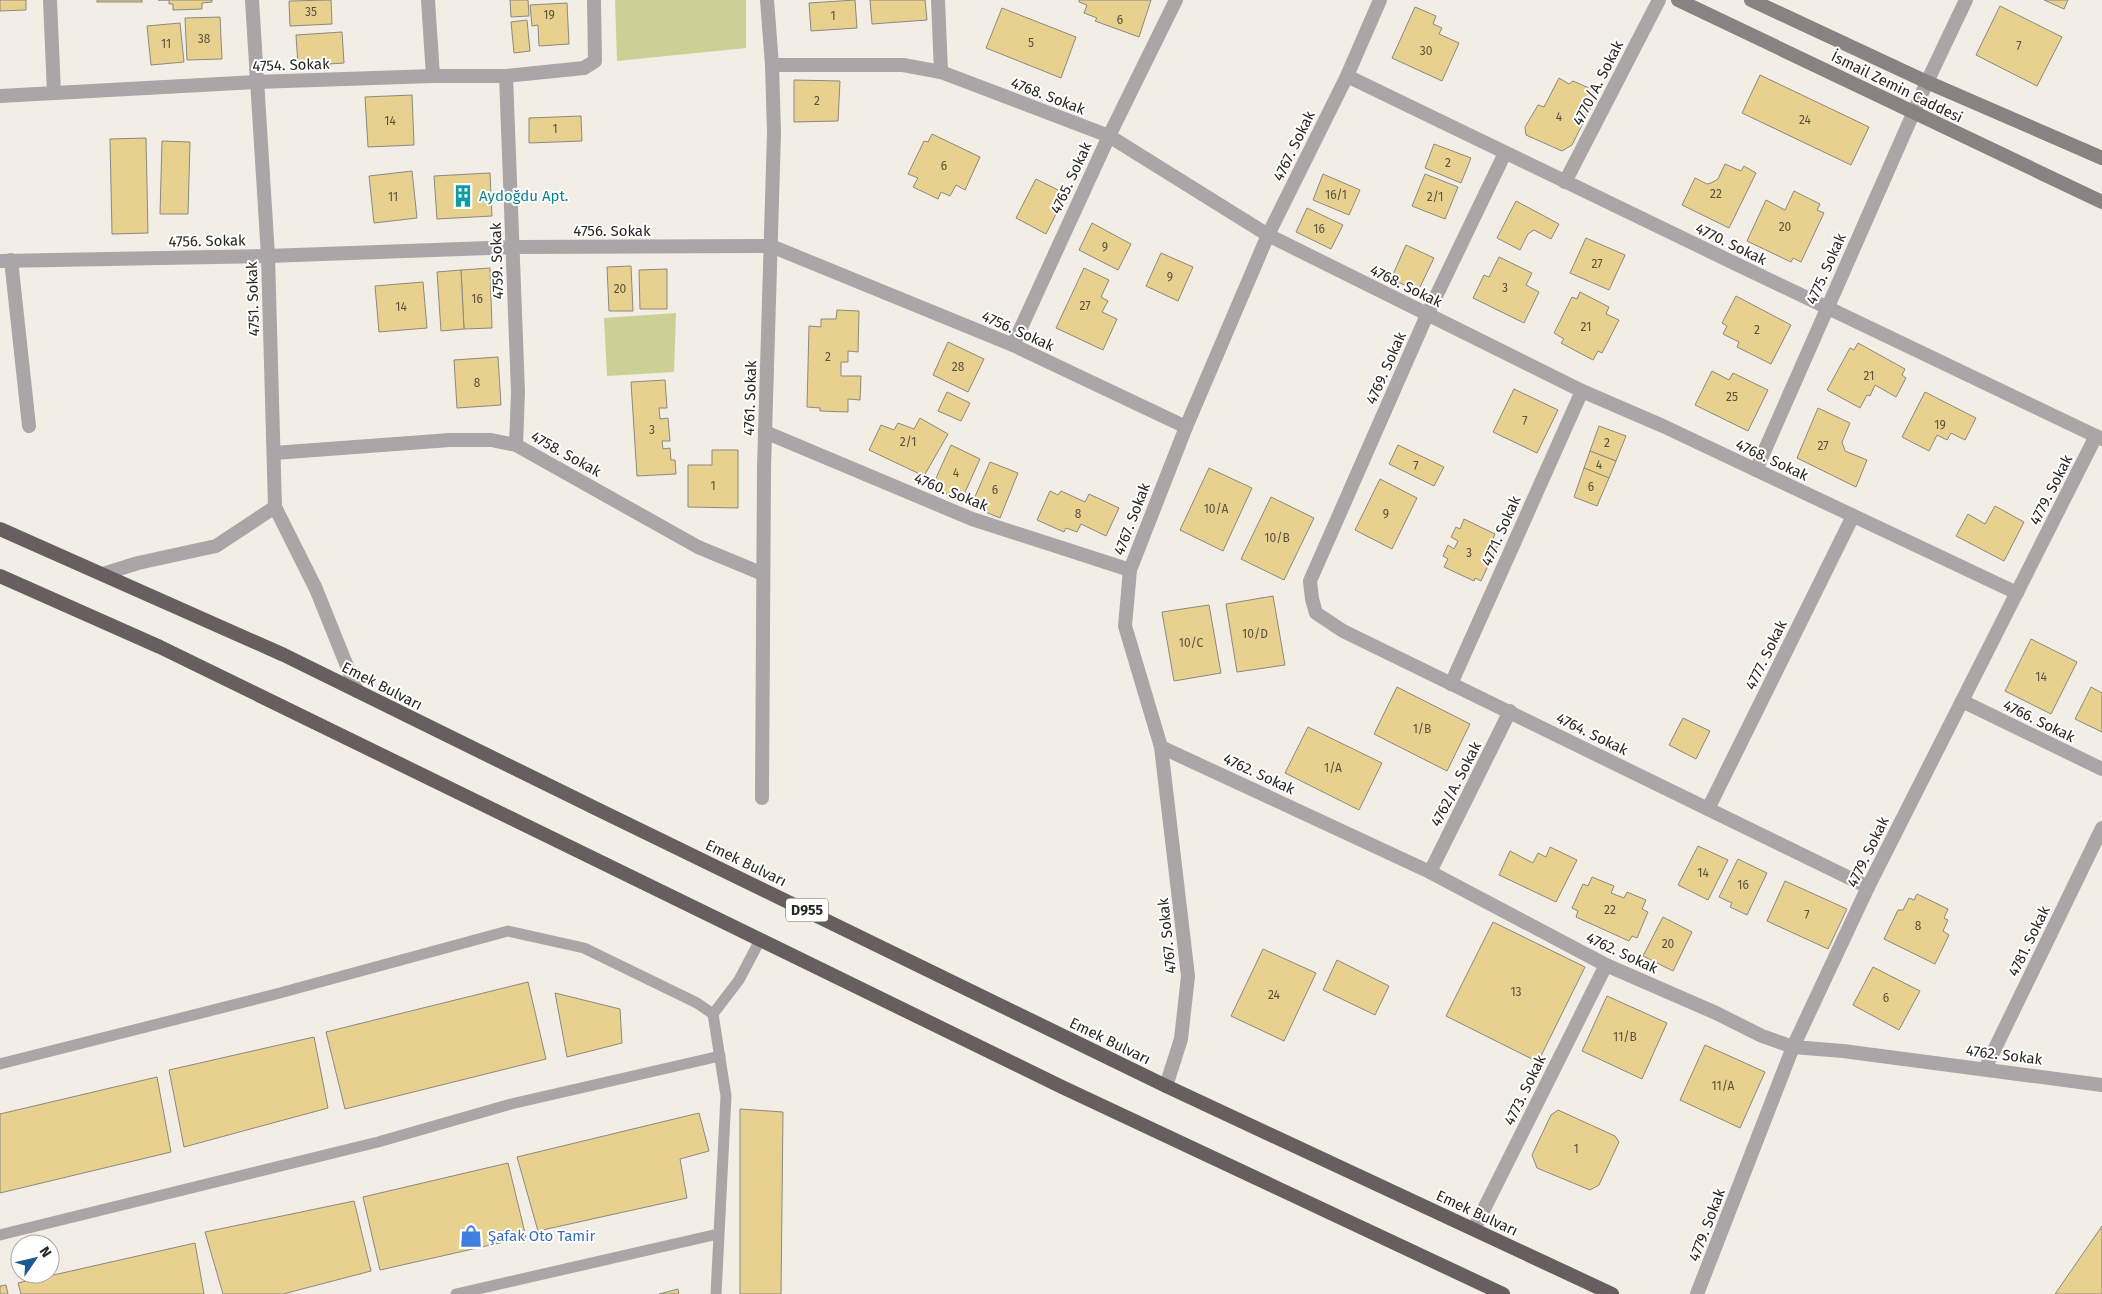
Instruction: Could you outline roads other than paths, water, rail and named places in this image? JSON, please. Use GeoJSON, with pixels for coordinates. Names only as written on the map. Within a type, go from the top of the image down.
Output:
{"type":"FeatureCollection","features":[{"type":"Feature","properties":{"kind":"highway","name":"Emek Bulvarı"},"geometry":{"type":"LineString","coordinates":[[0,529],[284,655],[1166,1086],[1612,1294]]}},
{"type":"Feature","properties":{"kind":"highway"},"geometry":{"type":"LineString","coordinates":[[0,576],[160,647],[1062,1087],[1503,1294]]}},
{"type":"Feature","properties":{"kind":"main road","name":"İsmail Zemin Caddesi"},"geometry":{"type":"LineString","coordinates":[[1678,0],[2102,202]]}},
{"type":"Feature","properties":{"kind":"main road","name":"İsmail Zemin Caddesi"},"geometry":{"type":"LineString","coordinates":[[1751,0],[1927,82],[2102,158]]}},
{"type":"Feature","properties":{"kind":"street"},"geometry":{"type":"LineString","coordinates":[[50,0],[54,93]]}},
{"type":"Feature","properties":{"kind":"street","name":"4751. Sokak"},"geometry":{"type":"LineString","coordinates":[[252,0],[268,256],[275,507]]}},
{"type":"Feature","properties":{"kind":"street"},"geometry":{"type":"LineString","coordinates":[[428,0],[433,76]]}},
{"type":"Feature","properties":{"kind":"street","name":"4754. Sokak"},"geometry":{"type":"LineString","coordinates":[[0,96],[256,82],[433,76],[506,76],[584,68],[594,61],[594,0]]}},
{"type":"Feature","properties":{"kind":"street","name":"4761. Sokak"},"geometry":{"type":"LineString","coordinates":[[762,798],[765,432],[774,133],[772,65],[767,0]]}},
{"type":"Feature","properties":{"kind":"street"},"geometry":{"type":"LineString","coordinates":[[938,0],[941,72]]}},
{"type":"Feature","properties":{"kind":"street","name":"4765. Sokak"},"geometry":{"type":"LineString","coordinates":[[1012,345],[1109,136],[1176,0]]}},
{"type":"Feature","properties":{"kind":"street","name":"4767. Sokak"},"geometry":{"type":"LineString","coordinates":[[1166,1086],[1180,1039],[1188,976],[1161,747],[1124,626],[1130,570],[1186,427],[1268,235],[1347,76],[1380,0]]}},
{"type":"Feature","properties":{"kind":"street","name":"4770/A. Sokak"},"geometry":{"type":"LineString","coordinates":[[1565,182],[1660,0]]}},
{"type":"Feature","properties":{"kind":"street","name":"4775. Sokak"},"geometry":{"type":"LineString","coordinates":[[1756,470],[1927,82],[1966,0]]}},
{"type":"Feature","properties":{"kind":"street","name":"4768. Sokak"},"geometry":{"type":"LineString","coordinates":[[772,65],[903,65],[941,72],[1109,136],[1268,235],[1582,391],[1756,470],[2017,593]]}},
{"type":"Feature","properties":{"kind":"street","name":"4759. Sokak"},"geometry":{"type":"LineString","coordinates":[[506,76],[514,247],[518,392],[516,445]]}},
{"type":"Feature","properties":{"kind":"street","name":"4770. Sokak"},"geometry":{"type":"LineString","coordinates":[[1347,76],[2099,438]]}},
{"type":"Feature","properties":{"kind":"street","name":"4769. Sokak"},"geometry":{"type":"LineString","coordinates":[[1312,600],[1310,582],[1427,315],[1505,153]]}},
{"type":"Feature","properties":{"kind":"street","name":"4756. Sokak"},"geometry":{"type":"LineString","coordinates":[[6,261],[268,256],[514,247],[771,246],[1012,345],[1186,427]]}},
{"type":"Feature","properties":{"kind":"street"},"geometry":{"type":"LineString","coordinates":[[6,261],[29,426]]}},
{"type":"Feature","properties":{"kind":"street","name":"4771. Sokak"},"geometry":{"type":"LineString","coordinates":[[1451,684],[1582,391]]}},
{"type":"Feature","properties":{"kind":"street","name":"4760. Sokak"},"geometry":{"type":"LineString","coordinates":[[765,432],[972,519],[1130,570]]}},
{"type":"Feature","properties":{"kind":"street","name":"4779. Sokak"},"geometry":{"type":"LineString","coordinates":[[1697,1294],[1793,1047],[1868,887],[2017,593],[2099,438]]}},
{"type":"Feature","properties":{"kind":"street","name":"4758. Sokak"},"geometry":{"type":"LineString","coordinates":[[274,454],[450,440],[491,440],[516,445],[698,547],[763,574]]}},
{"type":"Feature","properties":{"kind":"street"},"geometry":{"type":"LineString","coordinates":[[103,574],[138,563],[216,546],[275,507],[316,589],[357,691]]}},
{"type":"Feature","properties":{"kind":"street","name":"4777. Sokak"},"geometry":{"type":"LineString","coordinates":[[1708,809],[1853,516]]}},
{"type":"Feature","properties":{"kind":"street","name":"4764. Sokak"},"geometry":{"type":"LineString","coordinates":[[1312,600],[1316,612],[1343,631],[1868,887]]}},
{"type":"Feature","properties":{"kind":"street","name":"4766. Sokak"},"geometry":{"type":"LineString","coordinates":[[1962,701],[2102,769]]}},
{"type":"Feature","properties":{"kind":"street","name":"4762/A. Sokak"},"geometry":{"type":"LineString","coordinates":[[1430,872],[1510,711]]}},
{"type":"Feature","properties":{"kind":"street","name":"4762. Sokak"},"geometry":{"type":"LineString","coordinates":[[1161,747],[1430,872],[1606,965],[1716,1013],[1762,1036],[1793,1047],[1843,1051],[2102,1085]]}},
{"type":"Feature","properties":{"kind":"street","name":"4781. Sokak"},"geometry":{"type":"LineString","coordinates":[[1985,1069],[2102,828]]}},
{"type":"Feature","properties":{"kind":"street","name":"4773. Sokak"},"geometry":{"type":"LineString","coordinates":[[1474,1229],[1606,965]]}},
{"type":"Feature","properties":{"kind":"lane"},"geometry":{"type":"LineString","coordinates":[[0,1064],[276,994],[508,931],[584,948],[697,1003],[713,1014],[726,1096],[716,1294]]}},
{"type":"Feature","properties":{"kind":"lane"},"geometry":{"type":"LineString","coordinates":[[713,1014],[739,980],[760,940]]}},
{"type":"Feature","properties":{"kind":"lane"},"geometry":{"type":"LineString","coordinates":[[0,1235],[378,1142],[511,1104],[720,1056]]}},
{"type":"Feature","properties":{"kind":"lane"},"geometry":{"type":"LineString","coordinates":[[456,1294],[718,1234]]}},
{"type":"Feature","properties":{"kind":"place","name":"Aydoğdu Apt."},"geometry":{"type":"Point","coordinates":[463,196]}},
{"type":"Feature","properties":{"kind":"place","name":"Şafak Oto Tamir"},"geometry":{"type":"Point","coordinates":[471,1236]}}]}
